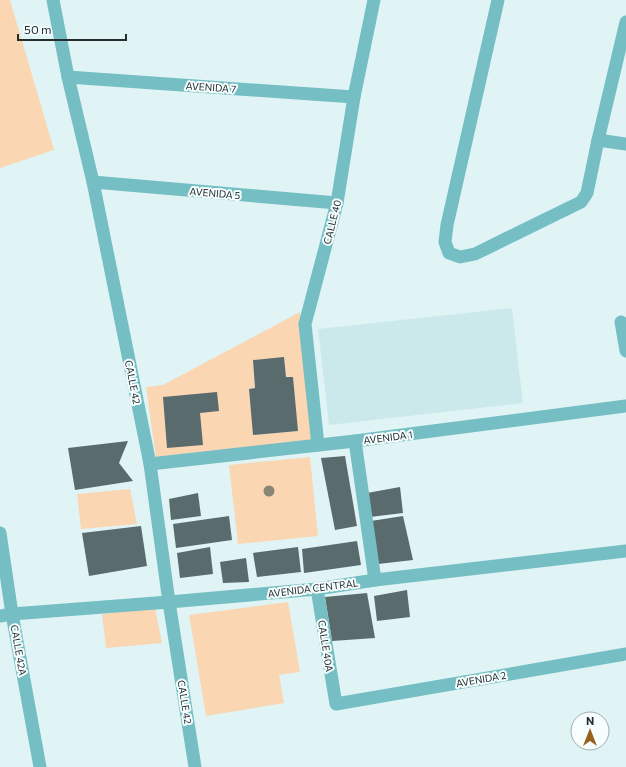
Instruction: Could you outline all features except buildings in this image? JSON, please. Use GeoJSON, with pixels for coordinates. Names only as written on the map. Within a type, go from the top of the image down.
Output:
{"type":"FeatureCollection","features":[{"type":"Feature","properties":{"kind":"street","name":"CALLE 42"},"geometry":{"type":"LineString","coordinates":[[53,0],[68,77],[93,182],[150,464],[169,602],[195,767]]}},
{"type":"Feature","properties":{"kind":"street","name":"CALLE 40"},"geometry":{"type":"LineString","coordinates":[[318,445],[305,324],[337,203],[354,97],[374,0]]}},
{"type":"Feature","properties":{"kind":"street"},"geometry":{"type":"LineString","coordinates":[[498,0],[447,225],[445,242],[449,253],[460,257],[475,254],[581,202],[586,193],[626,22]]}},
{"type":"Feature","properties":{"kind":"street","name":"AVENIDA 7"},"geometry":{"type":"LineString","coordinates":[[68,77],[354,97]]}},
{"type":"Feature","properties":{"kind":"street"},"geometry":{"type":"LineString","coordinates":[[598,140],[626,144]]}},
{"type":"Feature","properties":{"kind":"street","name":"AVENIDA 5"},"geometry":{"type":"LineString","coordinates":[[93,182],[337,203]]}},
{"type":"Feature","properties":{"kind":"street"},"geometry":{"type":"LineString","coordinates":[[621,322],[626,350]]}},
{"type":"Feature","properties":{"kind":"street","name":"AVENIDA 1"},"geometry":{"type":"LineString","coordinates":[[150,464],[355,441],[626,406]]}},
{"type":"Feature","properties":{"kind":"street"},"geometry":{"type":"LineString","coordinates":[[355,441],[374,580]]}},
{"type":"Feature","properties":{"kind":"street","name":"CALLE 42A"},"geometry":{"type":"LineString","coordinates":[[0,533],[6,615],[40,767]]}},
{"type":"Feature","properties":{"kind":"street","name":"AVENIDA CENTRAL"},"geometry":{"type":"LineString","coordinates":[[6,615],[317,589],[374,580],[626,550]]}},
{"type":"Feature","properties":{"kind":"street","name":"CALLE 40A"},"geometry":{"type":"LineString","coordinates":[[317,589],[336,704]]}},
{"type":"Feature","properties":{"kind":"street","name":"AVENIDA 2"},"geometry":{"type":"LineString","coordinates":[[336,704],[626,654]]}},
{"type":"Feature","properties":{"kind":"shaded area"},"geometry":{"type":"Polygon","coordinates":[[[0,0],[10,0],[54,150],[0,168],[0,0]]]}},
{"type":"Feature","properties":{"kind":"shaded area"},"geometry":{"type":"Polygon","coordinates":[[[512,308],[523,403],[329,425],[318,329],[512,308]]]}},
{"type":"Feature","properties":{"kind":"shaded area"},"geometry":{"type":"Polygon","coordinates":[[[300,312],[313,440],[156,458],[146,387],[163,385],[300,312]],[[284,358],[253,360],[255,388],[249,389],[254,435],[297,431],[293,377],[286,377],[284,358]]]}},
{"type":"Feature","properties":{"kind":"shaded area"},"geometry":{"type":"Polygon","coordinates":[[[310,457],[318,536],[238,544],[229,465],[310,457]]]}},
{"type":"Feature","properties":{"kind":"shaded area"},"geometry":{"type":"Polygon","coordinates":[[[130,489],[137,524],[81,529],[77,494],[130,489]]]}},
{"type":"Feature","properties":{"kind":"shaded area"},"geometry":{"type":"Polygon","coordinates":[[[288,602],[300,672],[279,675],[284,703],[206,716],[189,615],[288,602]]]}},
{"type":"Feature","properties":{"kind":"shaded area"},"geometry":{"type":"Polygon","coordinates":[[[155,608],[162,643],[106,648],[102,614],[155,608]]]}}]}
